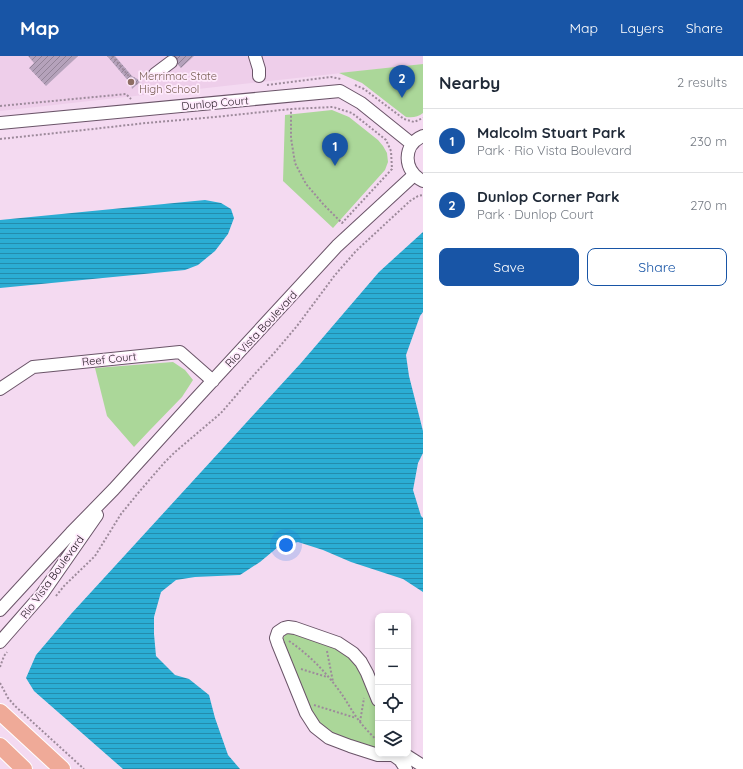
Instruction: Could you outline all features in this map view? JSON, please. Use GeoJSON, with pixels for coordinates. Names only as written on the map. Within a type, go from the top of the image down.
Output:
{"type":"FeatureCollection","features":[{"type":"Feature","properties":{"kind":"main road"},"geometry":{"type":"LineString","coordinates":[[0,712],[62,769]]}},
{"type":"Feature","properties":{"kind":"main road"},"geometry":{"type":"LineString","coordinates":[[0,746],[24,769]]}},
{"type":"Feature","properties":{"kind":"street"},"geometry":{"type":"LineString","coordinates":[[255,56],[261,81]]}},
{"type":"Feature","properties":{"kind":"street"},"geometry":{"type":"LineString","coordinates":[[155,74],[171,62]]}},
{"type":"Feature","properties":{"kind":"street","name":"Dunlop Court"},"geometry":{"type":"LineString","coordinates":[[0,123],[340,91],[361,103],[412,144]]}},
{"type":"Feature","properties":{"kind":"street"},"geometry":{"type":"LineString","coordinates":[[419,178],[410,168],[407,160],[408,152],[412,144],[423,136]]}},
{"type":"Feature","properties":{"kind":"street","name":"Rio Vista Boulevard"},"geometry":{"type":"LineString","coordinates":[[0,610],[71,532],[114,489],[337,246],[419,178]]}},
{"type":"Feature","properties":{"kind":"street","name":"Reef Court"},"geometry":{"type":"LineString","coordinates":[[0,389],[33,367],[180,352],[213,381]]}},
{"type":"Feature","properties":{"kind":"street","name":"Rio Vista Boulevard"},"geometry":{"type":"LineString","coordinates":[[4,646],[42,594],[114,489]]}},
{"type":"Feature","properties":{"kind":"street"},"geometry":{"type":"LineString","coordinates":[[375,693],[365,668],[359,659],[346,648],[331,640],[292,628],[284,628],[278,632],[276,638],[277,642],[307,716],[315,727],[336,742],[375,754]]}},
{"type":"Feature","properties":{"kind":"street"},"geometry":{"type":"LineString","coordinates":[[396,757],[402,762],[406,769]]}},
{"type":"Feature","properties":{"kind":"street"},"geometry":{"type":"LineString","coordinates":[[409,757],[423,766]]}},
{"type":"Feature","properties":{"kind":"path"},"geometry":{"type":"LineString","coordinates":[[112,56],[132,80],[145,90]]}},
{"type":"Feature","properties":{"kind":"path"},"geometry":{"type":"LineString","coordinates":[[261,81],[275,84]]}},
{"type":"Feature","properties":{"kind":"path"},"geometry":{"type":"LineString","coordinates":[[0,106],[126,94],[133,100]]}},
{"type":"Feature","properties":{"kind":"path"},"geometry":{"type":"LineString","coordinates":[[0,139],[146,123],[291,109],[333,106],[352,113],[386,140],[391,151],[392,169],[342,223],[324,206],[306,184],[295,163],[291,138],[291,109]]}},
{"type":"Feature","properties":{"kind":"path"},"geometry":{"type":"LineString","coordinates":[[54,598],[64,586],[95,556],[121,514],[138,492],[175,452],[221,413],[297,326],[335,275],[356,251],[410,201],[423,195]]}},
{"type":"Feature","properties":{"kind":"path"},"geometry":{"type":"LineString","coordinates":[[278,632],[309,656],[329,677],[366,730],[375,738]]}},
{"type":"Feature","properties":{"kind":"path"},"geometry":{"type":"LineString","coordinates":[[331,640],[327,652],[334,683]]}},
{"type":"Feature","properties":{"kind":"path"},"geometry":{"type":"LineString","coordinates":[[0,667],[4,656],[4,646]]}},
{"type":"Feature","properties":{"kind":"path"},"geometry":{"type":"LineString","coordinates":[[288,670],[301,669],[329,677]]}},
{"type":"Feature","properties":{"kind":"path"},"geometry":{"type":"LineString","coordinates":[[0,684],[8,698],[15,706],[84,769]]}},
{"type":"Feature","properties":{"kind":"path"},"geometry":{"type":"LineString","coordinates":[[360,722],[365,695],[373,688]]}},
{"type":"Feature","properties":{"kind":"path"},"geometry":{"type":"LineString","coordinates":[[303,707],[314,705],[357,718]]}},
{"type":"Feature","properties":{"kind":"shaded area","name":"Merrimac State High School"},"geometry":{"type":"Polygon","coordinates":[[[0,56],[423,56],[423,64],[0,111],[0,56]]]}},
{"type":"Feature","properties":{"kind":"green space"},"geometry":{"type":"Polygon","coordinates":[[[423,64],[423,113],[413,117],[406,117],[362,83],[339,73],[423,64]]]}},
{"type":"Feature","properties":{"kind":"green space"},"geometry":{"type":"Polygon","coordinates":[[[332,110],[349,117],[378,140],[387,153],[388,162],[385,170],[333,228],[283,181],[285,115],[332,110]]]}},
{"type":"Feature","properties":{"kind":"green space"},"geometry":{"type":"Polygon","coordinates":[[[173,362],[185,370],[193,380],[182,397],[134,447],[107,416],[95,368],[173,362]]]}},
{"type":"Feature","properties":{"kind":"green space"},"geometry":{"type":"Polygon","coordinates":[[[292,633],[334,647],[352,659],[363,677],[375,705],[375,749],[335,736],[326,730],[314,717],[282,640],[285,635],[292,633]]]}},
{"type":"Feature","properties":{"kind":"water"},"geometry":{"type":"Polygon","coordinates":[[[205,200],[221,203],[231,209],[234,218],[228,234],[215,251],[198,265],[185,270],[0,288],[0,220],[205,200]]]}},
{"type":"Feature","properties":{"kind":"water"},"geometry":{"type":"Polygon","coordinates":[[[423,232],[423,312],[420,316],[406,355],[409,376],[423,431],[423,453],[418,463],[413,490],[421,516],[423,518],[423,592],[403,579],[351,562],[323,550],[298,542],[278,547],[260,562],[240,575],[195,577],[176,580],[161,592],[154,617],[156,656],[175,675],[189,679],[209,695],[215,718],[228,755],[240,769],[123,769],[34,691],[26,678],[36,655],[71,614],[301,363],[379,272],[423,232]]]}},
{"type":"Feature","properties":{"kind":"building"},"geometry":{"type":"Polygon","coordinates":[[[28,56],[78,56],[46,86],[29,68],[34,63],[28,56]]]}},
{"type":"Feature","properties":{"kind":"building"},"geometry":{"type":"Polygon","coordinates":[[[107,56],[115,56],[132,76],[141,81],[132,89],[131,84],[107,56]]]}},
{"type":"Feature","properties":{"kind":"building"},"geometry":{"type":"Polygon","coordinates":[[[170,56],[194,56],[181,68],[170,56]]]}},
{"type":"Feature","properties":{"kind":"place","name":"Merrimac State High School"},"geometry":{"type":"Point","coordinates":[131,82]}},
{"type":"Feature","properties":{"kind":"place","name":"Dunlop Corner Park"},"geometry":{"type":"Point","coordinates":[402,98]}},
{"type":"Feature","properties":{"kind":"place","name":"Malcolm Stuart Park"},"geometry":{"type":"Point","coordinates":[335,166]}}]}
